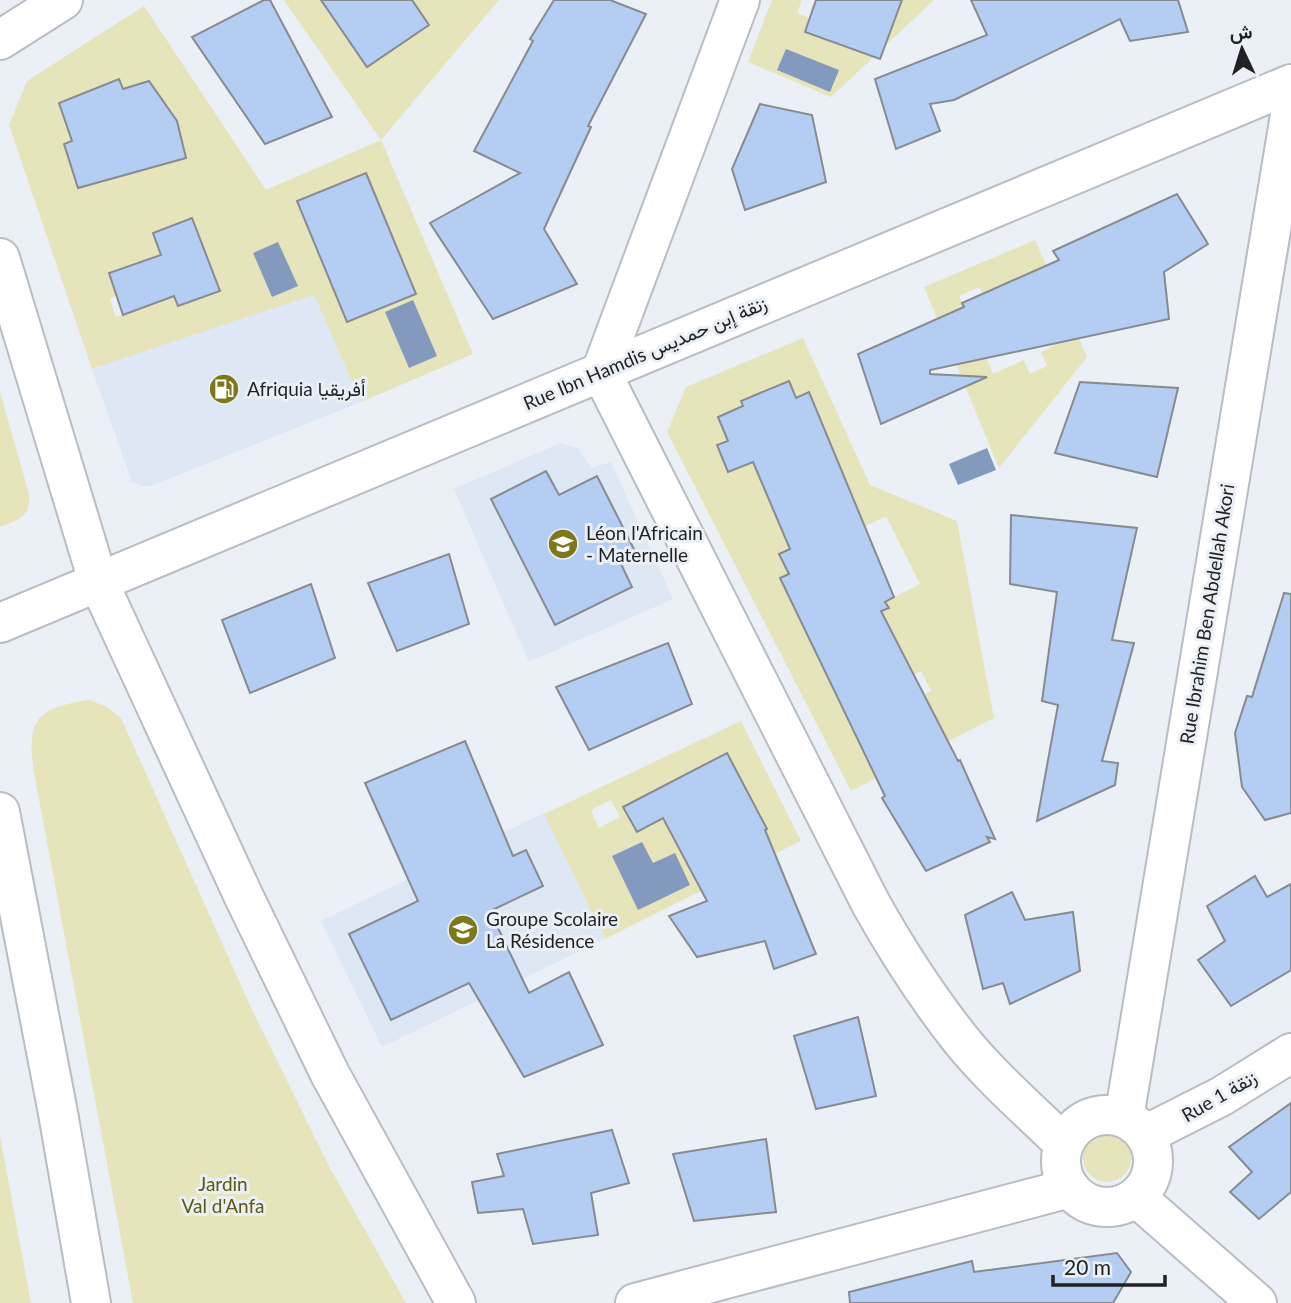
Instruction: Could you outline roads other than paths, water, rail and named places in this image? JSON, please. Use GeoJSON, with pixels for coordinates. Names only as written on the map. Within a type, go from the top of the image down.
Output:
{"type":"FeatureCollection","features":[{"type":"Feature","properties":{"kind":"street"},"geometry":{"type":"LineString","coordinates":[[0,40],[63,0]]}},
{"type":"Feature","properties":{"kind":"street"},"geometry":{"type":"LineString","coordinates":[[740,0],[601,372],[892,941],[919,984],[962,1041],[1064,1144]]}},
{"type":"Feature","properties":{"kind":"street","name":"Rue Ibn Hamdis زنقة إبن حمديس"},"geometry":{"type":"LineString","coordinates":[[0,623],[1291,84]]}},
{"type":"Feature","properties":{"kind":"street","name":"Rue Ibrahim Ben Abdellah Akori"},"geometry":{"type":"LineString","coordinates":[[1134,1127],[1291,109]]}},
{"type":"Feature","properties":{"kind":"street"},"geometry":{"type":"LineString","coordinates":[[0,258],[98,581],[244,897],[330,1074],[456,1303]]}},
{"type":"Feature","properties":{"kind":"street"},"geometry":{"type":"LineString","coordinates":[[0,812],[58,1113],[91,1303]]}},
{"type":"Feature","properties":{"kind":"street","name":"Rue 1 زنقة"},"geometry":{"type":"LineString","coordinates":[[1134,1127],[1222,1096],[1291,1053]]}},
{"type":"Feature","properties":{"kind":"street"},"geometry":{"type":"LineString","coordinates":[[1110,1115],[1134,1127],[1151,1147],[1153,1161],[1145,1187],[1136,1197],[1108,1207],[1080,1199],[1063,1175],[1061,1159],[1064,1144],[1071,1132],[1082,1122],[1110,1115]]}},
{"type":"Feature","properties":{"kind":"street"},"geometry":{"type":"LineString","coordinates":[[635,1303],[1070,1188]]}},
{"type":"Feature","properties":{"kind":"street"},"geometry":{"type":"LineString","coordinates":[[1136,1197],[1257,1303]]}},
{"type":"Feature","properties":{"kind":"water"},"geometry":{"type":"Polygon","coordinates":[[[786,49],[839,70],[830,92],[777,70],[786,49]]]}},
{"type":"Feature","properties":{"kind":"water"},"geometry":{"type":"Polygon","coordinates":[[[278,242],[298,286],[272,297],[253,253],[278,242]]]}},
{"type":"Feature","properties":{"kind":"water"},"geometry":{"type":"Polygon","coordinates":[[[413,300],[437,356],[409,368],[385,312],[413,300]]]}},
{"type":"Feature","properties":{"kind":"water"},"geometry":{"type":"Polygon","coordinates":[[[987,448],[996,470],[958,485],[949,464],[987,448]]]}},
{"type":"Feature","properties":{"kind":"water"},"geometry":{"type":"Polygon","coordinates":[[[642,842],[653,863],[675,853],[690,885],[638,910],[612,856],[642,842]]]}},
{"type":"Feature","properties":{"kind":"place","name":"Afriquia أفريقيا"},"geometry":{"type":"Point","coordinates":[224,389]}},
{"type":"Feature","properties":{"kind":"place","name":"Léon l'Africain - Maternelle"},"geometry":{"type":"Point","coordinates":[563,544]}},
{"type":"Feature","properties":{"kind":"place","name":"Groupe Scolaire La Résidence"},"geometry":{"type":"Point","coordinates":[463,930]}},
{"type":"Feature","properties":{"kind":"park label","name":"Jardin Val d'Anfa"},"geometry":{"type":"Point","coordinates":[223,1195]}}]}
